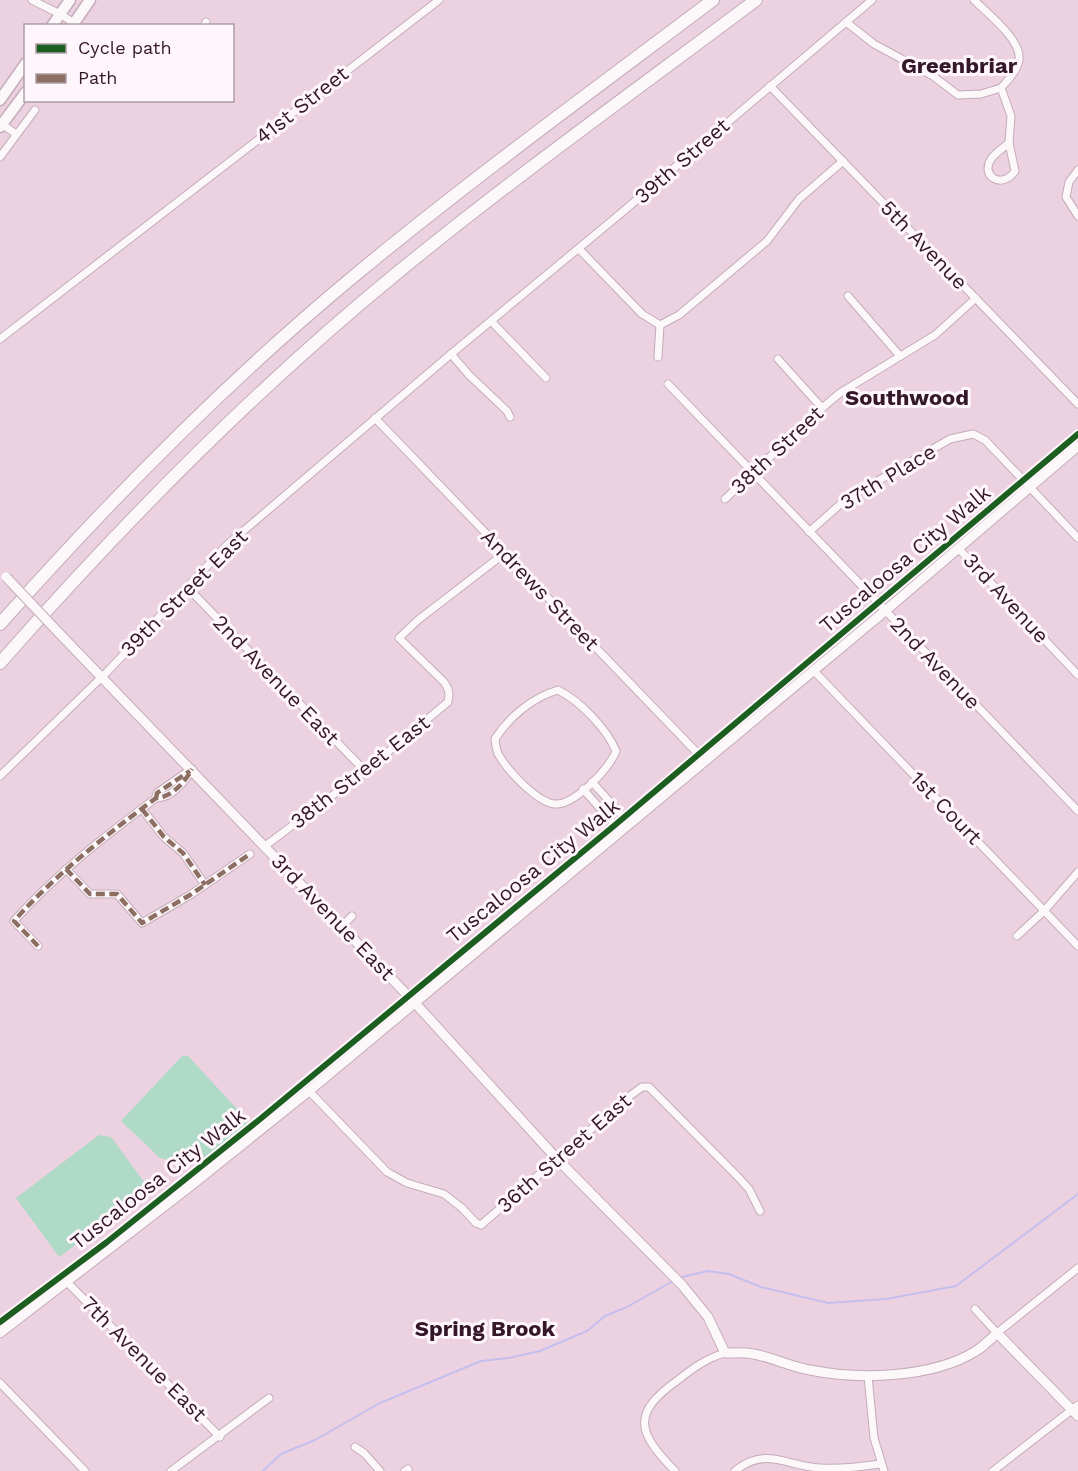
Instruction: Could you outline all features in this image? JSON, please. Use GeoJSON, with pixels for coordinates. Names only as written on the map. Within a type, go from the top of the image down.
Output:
{"type":"FeatureCollection","features":[{"type":"Feature","properties":{"kind":"highway"},"geometry":{"type":"LineString","coordinates":[[0,624],[150,462],[300,322],[477,177],[713,0]]}},
{"type":"Feature","properties":{"kind":"highway"},"geometry":{"type":"LineString","coordinates":[[0,663],[103,549],[283,371],[395,274],[456,225],[756,0]]}},
{"type":"Feature","properties":{"kind":"main road"},"geometry":{"type":"LineString","coordinates":[[53,24],[70,0]]}},
{"type":"Feature","properties":{"kind":"main road"},"geometry":{"type":"LineString","coordinates":[[75,24],[90,0]]}},
{"type":"Feature","properties":{"kind":"main road"},"geometry":{"type":"LineString","coordinates":[[0,100],[24,66]]}},
{"type":"Feature","properties":{"kind":"main road"},"geometry":{"type":"LineString","coordinates":[[1,125],[24,95]]}},
{"type":"Feature","properties":{"kind":"street"},"geometry":{"type":"LineString","coordinates":[[32,0],[60,14],[73,24]]}},
{"type":"Feature","properties":{"kind":"street","name":"41st Street"},"geometry":{"type":"LineString","coordinates":[[0,339],[439,0]]}},
{"type":"Feature","properties":{"kind":"street","name":"39th Street"},"geometry":{"type":"LineString","coordinates":[[375,418],[567,256],[579,249],[872,0]]}},
{"type":"Feature","properties":{"kind":"street"},"geometry":{"type":"LineString","coordinates":[[846,22],[874,44],[933,76],[958,95],[981,94],[1001,88],[1016,68],[1019,52],[1012,39],[974,0]]}},
{"type":"Feature","properties":{"kind":"street","name":"5th Avenue"},"geometry":{"type":"LineString","coordinates":[[770,86],[1078,404]]}},
{"type":"Feature","properties":{"kind":"street"},"geometry":{"type":"LineString","coordinates":[[1001,88],[1011,116],[1009,143],[1015,171],[1003,181],[996,180],[987,168],[989,161],[1009,143]]}},
{"type":"Feature","properties":{"kind":"street"},"geometry":{"type":"LineString","coordinates":[[0,157],[35,110]]}},
{"type":"Feature","properties":{"kind":"street"},"geometry":{"type":"LineString","coordinates":[[1,125],[16,134]]}},
{"type":"Feature","properties":{"kind":"street"},"geometry":{"type":"LineString","coordinates":[[660,325],[679,315],[767,241],[799,199],[843,161]]}},
{"type":"Feature","properties":{"kind":"street"},"geometry":{"type":"LineString","coordinates":[[1078,170],[1066,189],[1069,204],[1078,216]]}},
{"type":"Feature","properties":{"kind":"street"},"geometry":{"type":"LineString","coordinates":[[579,249],[642,314],[660,325]]}},
{"type":"Feature","properties":{"kind":"street"},"geometry":{"type":"LineString","coordinates":[[848,296],[900,356]]}},
{"type":"Feature","properties":{"kind":"street","name":"38th Street"},"geometry":{"type":"LineString","coordinates":[[725,499],[840,393],[935,335],[976,298]]}},
{"type":"Feature","properties":{"kind":"street"},"geometry":{"type":"LineString","coordinates":[[491,321],[546,378]]}},
{"type":"Feature","properties":{"kind":"street"},"geometry":{"type":"LineString","coordinates":[[658,357],[660,325]]}},
{"type":"Feature","properties":{"kind":"street"},"geometry":{"type":"LineString","coordinates":[[451,354],[469,375],[507,411],[510,417]]}},
{"type":"Feature","properties":{"kind":"street"},"geometry":{"type":"LineString","coordinates":[[778,359],[822,408]]}},
{"type":"Feature","properties":{"kind":"street","name":"2nd Avenue"},"geometry":{"type":"LineString","coordinates":[[668,384],[1078,811]]}},
{"type":"Feature","properties":{"kind":"street","name":"Andrews Street"},"geometry":{"type":"LineString","coordinates":[[375,418],[705,761]]}},
{"type":"Feature","properties":{"kind":"street","name":"39th Street East"},"geometry":{"type":"LineString","coordinates":[[0,776],[102,677],[227,545],[375,418]]}},
{"type":"Feature","properties":{"kind":"street","name":"37th Place"},"geometry":{"type":"LineString","coordinates":[[809,532],[845,500],[950,439],[973,434],[986,440],[1030,487]]}},
{"type":"Feature","properties":{"kind":"street"},"geometry":{"type":"LineString","coordinates":[[0,1332],[68,1282],[309,1091],[885,611],[1078,446]]}},
{"type":"Feature","properties":{"kind":"street"},"geometry":{"type":"LineString","coordinates":[[1030,487],[1078,538]]}},
{"type":"Feature","properties":{"kind":"street","name":"3rd Avenue"},"geometry":{"type":"LineString","coordinates":[[958,548],[1078,675]]}},
{"type":"Feature","properties":{"kind":"street","name":"38th Street East"},"geometry":{"type":"LineString","coordinates":[[265,846],[365,771],[448,702],[449,688],[399,638],[418,620],[505,553]]}},
{"type":"Feature","properties":{"kind":"street","name":"3rd Avenue East"},"geometry":{"type":"LineString","coordinates":[[3,574],[415,1003],[557,1159],[672,1274],[708,1317],[725,1353]]}},
{"type":"Feature","properties":{"kind":"street","name":"2nd Avenue East"},"geometry":{"type":"LineString","coordinates":[[187,588],[365,771]]}},
{"type":"Feature","properties":{"kind":"street","name":"1st Court"},"geometry":{"type":"LineString","coordinates":[[813,670],[1078,946]]}},
{"type":"Feature","properties":{"kind":"street"},"geometry":{"type":"LineString","coordinates":[[558,690],[572,697],[610,737],[615,751],[609,766],[592,782],[570,800],[553,804],[536,795],[499,756],[495,740],[513,717],[545,694],[558,690]]}},
{"type":"Feature","properties":{"kind":"street"},"geometry":{"type":"LineString","coordinates":[[38,946],[14,921],[66,869],[156,798],[161,798],[180,785],[192,769]]}},
{"type":"Feature","properties":{"kind":"street"},"geometry":{"type":"LineString","coordinates":[[592,782],[630,824]]}},
{"type":"Feature","properties":{"kind":"street"},"geometry":{"type":"LineString","coordinates":[[583,789],[620,831]]}},
{"type":"Feature","properties":{"kind":"street"},"geometry":{"type":"LineString","coordinates":[[142,809],[164,837],[183,853],[205,885]]}},
{"type":"Feature","properties":{"kind":"street"},"geometry":{"type":"LineString","coordinates":[[66,869],[90,894],[117,894],[142,923],[205,885],[250,854]]}},
{"type":"Feature","properties":{"kind":"street"},"geometry":{"type":"LineString","coordinates":[[1017,936],[1044,911],[1078,872]]}},
{"type":"Feature","properties":{"kind":"street"},"geometry":{"type":"LineString","coordinates":[[342,926],[352,916]]}},
{"type":"Feature","properties":{"kind":"street","name":"36th Street East"},"geometry":{"type":"LineString","coordinates":[[309,1091],[387,1172],[407,1183],[444,1194],[481,1225],[627,1098],[642,1087],[650,1087],[749,1189],[760,1211]]}},
{"type":"Feature","properties":{"kind":"street"},"geometry":{"type":"LineString","coordinates":[[675,1471],[652,1446],[644,1425],[651,1402],[661,1391],[704,1360],[725,1353],[754,1354],[813,1371],[868,1376],[903,1374],[955,1360],[976,1351],[1077,1268]]}},
{"type":"Feature","properties":{"kind":"street","name":"7th Avenue East"},"geometry":{"type":"LineString","coordinates":[[68,1282],[220,1437]]}},
{"type":"Feature","properties":{"kind":"street"},"geometry":{"type":"LineString","coordinates":[[975,1310],[1076,1410],[993,1471]]}},
{"type":"Feature","properties":{"kind":"street"},"geometry":{"type":"LineString","coordinates":[[735,1471],[753,1460],[769,1457],[821,1468],[882,1467],[874,1438],[868,1376]]}},
{"type":"Feature","properties":{"kind":"street"},"geometry":{"type":"LineString","coordinates":[[0,1383],[85,1471]]}},
{"type":"Feature","properties":{"kind":"street"},"geometry":{"type":"LineString","coordinates":[[171,1471],[220,1437],[269,1398]]}},
{"type":"Feature","properties":{"kind":"street"},"geometry":{"type":"LineString","coordinates":[[355,1447],[364,1453],[380,1471]]}},
{"type":"Feature","properties":{"kind":"green space"},"geometry":{"type":"Polygon","coordinates":[[[182,1056],[188,1056],[250,1123],[210,1154],[184,1167],[159,1157],[121,1121],[182,1056]]]}},
{"type":"Feature","properties":{"kind":"green space"},"geometry":{"type":"Polygon","coordinates":[[[99,1135],[111,1137],[150,1190],[59,1257],[16,1198],[99,1135]]]}},
{"type":"Feature","properties":{"kind":"waterway"},"geometry":{"type":"LineString","coordinates":[[678,1278],[708,1271],[729,1274],[761,1287],[828,1303],[886,1299],[956,1286],[1078,1194]]}},
{"type":"Feature","properties":{"kind":"waterway"},"geometry":{"type":"LineString","coordinates":[[263,1471],[281,1454],[315,1440],[380,1403],[481,1361],[540,1351],[587,1331],[605,1316],[627,1307],[673,1281]]}},
{"type":"Feature","properties":{"kind":"marked path"},"geometry":{"type":"LineString","coordinates":[[38,946],[14,921],[82,856],[156,798],[172,792],[186,779],[192,769]]}},
{"type":"Feature","properties":{"kind":"marked path"},"geometry":{"type":"LineString","coordinates":[[156,798],[157,793],[190,771]]}},
{"type":"Feature","properties":{"kind":"marked path"},"geometry":{"type":"LineString","coordinates":[[142,809],[164,837],[183,853],[205,885]]}},
{"type":"Feature","properties":{"kind":"marked path"},"geometry":{"type":"LineString","coordinates":[[66,869],[90,894],[117,894],[142,923],[190,895],[250,854]]}},
{"type":"Feature","properties":{"kind":"cycle path","name":"Tuscaloosa City Walk"},"geometry":{"type":"LineString","coordinates":[[0,1322],[107,1242],[259,1120],[615,825],[1078,434]]}},
{"type":"Feature","properties":{"kind":"district","name":"Greenbriar"},"geometry":{"type":"Point","coordinates":[959,65]}},
{"type":"Feature","properties":{"kind":"district","name":"Southwood"},"geometry":{"type":"Point","coordinates":[907,397]}},
{"type":"Feature","properties":{"kind":"district","name":"Spring Brook"},"geometry":{"type":"Point","coordinates":[485,1328]}}]}
